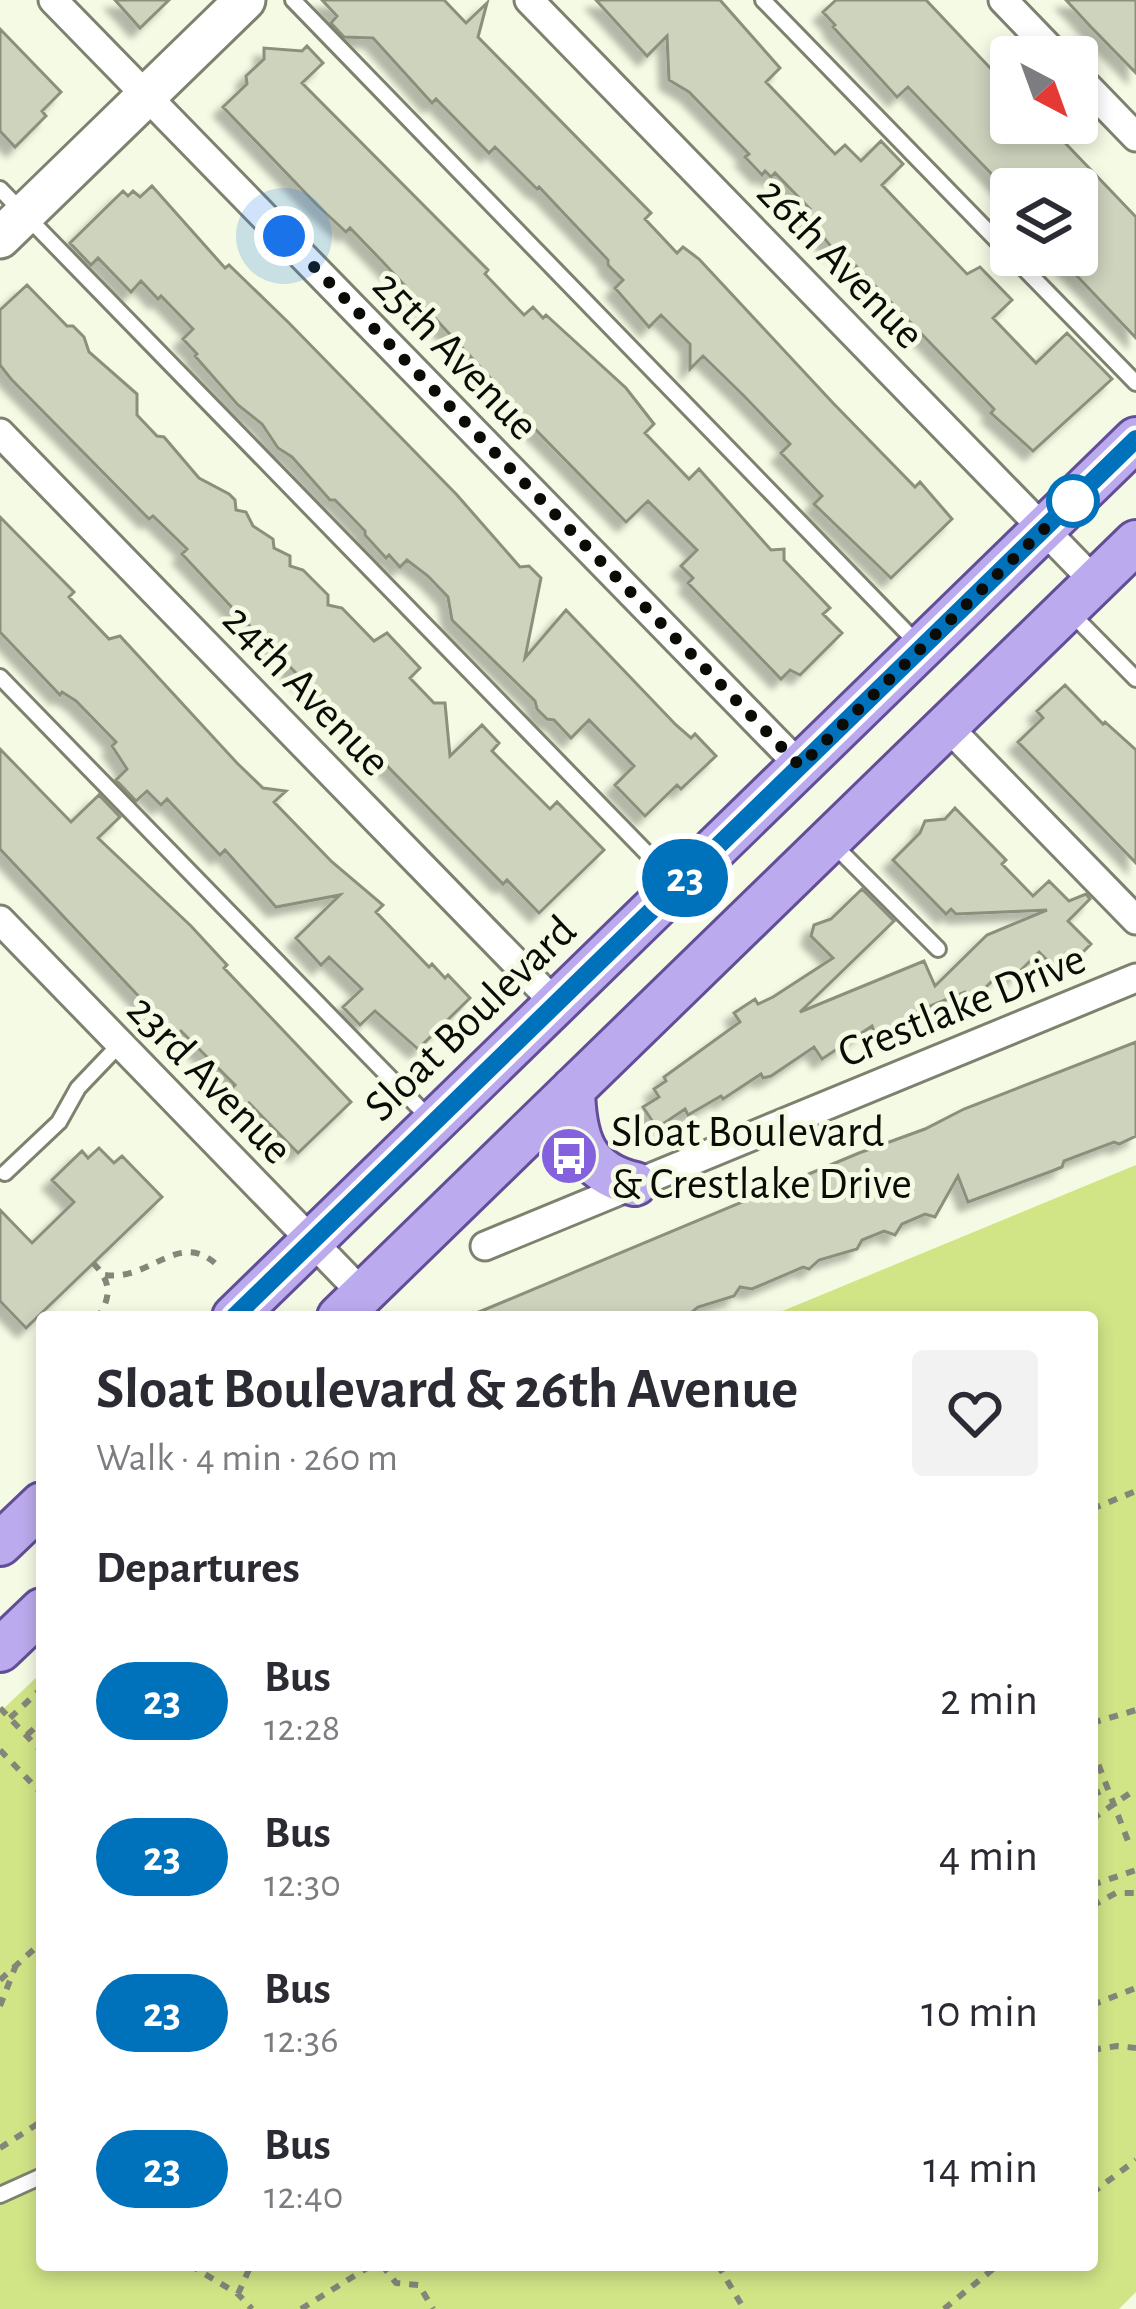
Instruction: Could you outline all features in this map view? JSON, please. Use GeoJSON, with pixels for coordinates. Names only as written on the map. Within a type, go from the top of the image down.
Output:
{"type":"FeatureCollection","features":[{"type":"Feature","properties":{"kind":"main road","name":"Sloat Boulevard"},"geometry":{"type":"LineString","coordinates":[[240,1311],[1136,440]]}},
{"type":"Feature","properties":{"kind":"main road"},"geometry":{"type":"LineString","coordinates":[[351,1305],[1136,542]]}},
{"type":"Feature","properties":{"kind":"main road"},"geometry":{"type":"LineString","coordinates":[[573,1089],[586,1154],[605,1174],[635,1184]]}},
{"type":"Feature","properties":{"kind":"main road"},"geometry":{"type":"LineString","coordinates":[[0,1544],[36,1510]]}},
{"type":"Feature","properties":{"kind":"main road"},"geometry":{"type":"LineString","coordinates":[[0,1650],[36,1616]]}},
{"type":"Feature","properties":{"kind":"street","name":"25th Avenue"},"geometry":{"type":"LineString","coordinates":[[53,0],[800,766]]}},
{"type":"Feature","properties":{"kind":"street"},"geometry":{"type":"LineString","coordinates":[[8,213],[147,95],[244,0]]}},
{"type":"Feature","properties":{"kind":"street","name":"26th Avenue"},"geometry":{"type":"LineString","coordinates":[[529,0],[1044,530],[1081,596]]}},
{"type":"Feature","properties":{"kind":"street"},"geometry":{"type":"LineString","coordinates":[[1003,0],[1038,36]]}},
{"type":"Feature","properties":{"kind":"street"},"geometry":{"type":"LineString","coordinates":[[1098,98],[1136,137]]}},
{"type":"Feature","properties":{"kind":"street","name":"24th Avenue"},"geometry":{"type":"LineString","coordinates":[[0,433],[556,1004]]}},
{"type":"Feature","properties":{"kind":"street"},"geometry":{"type":"LineString","coordinates":[[947,726],[1136,920]]}},
{"type":"Feature","properties":{"kind":"street","name":"23rd Avenue"},"geometry":{"type":"LineString","coordinates":[[0,920],[312,1241],[351,1305]]}},
{"type":"Feature","properties":{"kind":"street","name":"Crestlake Drive"},"geometry":{"type":"LineString","coordinates":[[485,1246],[1136,978]]}},
{"type":"Feature","properties":{"kind":"lane"},"geometry":{"type":"LineString","coordinates":[[293,0],[922,648]]}},
{"type":"Feature","properties":{"kind":"lane"},"geometry":{"type":"LineString","coordinates":[[763,0],[990,233]]}},
{"type":"Feature","properties":{"kind":"lane"},"geometry":{"type":"LineString","coordinates":[[8,213],[678,885]]}},
{"type":"Feature","properties":{"kind":"lane"},"geometry":{"type":"LineString","coordinates":[[1032,276],[1136,383]]}},
{"type":"Feature","properties":{"kind":"lane"},"geometry":{"type":"LineString","coordinates":[[1081,596],[1136,679]]}},
{"type":"Feature","properties":{"kind":"lane"},"geometry":{"type":"LineString","coordinates":[[0,677],[433,1123]]}},
{"type":"Feature","properties":{"kind":"lane"},"geometry":{"type":"LineString","coordinates":[[829,840],[938,949]]}},
{"type":"Feature","properties":{"kind":"lane"},"geometry":{"type":"LineString","coordinates":[[4,1173],[59,1122],[78,1088],[121,1044]]}},
{"type":"Feature","properties":{"kind":"lane"},"geometry":{"type":"LineString","coordinates":[[0,2195],[36,2179]]}},
{"type":"Feature","properties":{"kind":"path"},"geometry":{"type":"LineString","coordinates":[[105,1275],[136,1274],[173,1254],[191,1251],[207,1255],[220,1268]]}},
{"type":"Feature","properties":{"kind":"path"},"geometry":{"type":"LineString","coordinates":[[93,1263],[105,1275],[109,1290],[100,1311]]}},
{"type":"Feature","properties":{"kind":"path"},"geometry":{"type":"LineString","coordinates":[[1098,1507],[1136,1490]]}},
{"type":"Feature","properties":{"kind":"path"},"geometry":{"type":"LineString","coordinates":[[10,1718],[36,1694]]}},
{"type":"Feature","properties":{"kind":"path"},"geometry":{"type":"LineString","coordinates":[[0,1708],[36,1746]]}},
{"type":"Feature","properties":{"kind":"path"},"geometry":{"type":"LineString","coordinates":[[1098,1721],[1136,1710]]}},
{"type":"Feature","properties":{"kind":"path"},"geometry":{"type":"LineString","coordinates":[[27,1736],[36,1727]]}},
{"type":"Feature","properties":{"kind":"path"},"geometry":{"type":"LineString","coordinates":[[0,1750],[36,1789]]}},
{"type":"Feature","properties":{"kind":"path"},"geometry":{"type":"LineString","coordinates":[[1098,1763],[1128,1841],[1136,1839]]}},
{"type":"Feature","properties":{"kind":"path"},"geometry":{"type":"LineString","coordinates":[[1098,1792],[1108,1788]]}},
{"type":"Feature","properties":{"kind":"path"},"geometry":{"type":"LineString","coordinates":[[1098,1815],[1136,1789]]}},
{"type":"Feature","properties":{"kind":"path"},"geometry":{"type":"LineString","coordinates":[[1098,1883],[1136,1870]]}},
{"type":"Feature","properties":{"kind":"path"},"geometry":{"type":"LineString","coordinates":[[1105,1881],[1111,1895]]}},
{"type":"Feature","properties":{"kind":"path"},"geometry":{"type":"LineString","coordinates":[[1098,1903],[1111,1895],[1136,1893]]}},
{"type":"Feature","properties":{"kind":"path"},"geometry":{"type":"LineString","coordinates":[[0,1980],[36,1947]]}},
{"type":"Feature","properties":{"kind":"path"},"geometry":{"type":"LineString","coordinates":[[0,2006],[16,1965]]}},
{"type":"Feature","properties":{"kind":"path"},"geometry":{"type":"LineString","coordinates":[[1098,2003],[1136,1988]]}},
{"type":"Feature","properties":{"kind":"path"},"geometry":{"type":"LineString","coordinates":[[1098,2049],[1136,2048]]}},
{"type":"Feature","properties":{"kind":"path"},"geometry":{"type":"LineString","coordinates":[[0,2148],[36,2125]]}},
{"type":"Feature","properties":{"kind":"path"},"geometry":{"type":"LineString","coordinates":[[1098,2188],[1136,2159]]}},
{"type":"Feature","properties":{"kind":"path"},"geometry":{"type":"LineString","coordinates":[[200,2271],[238,2294],[252,2309]]}},
{"type":"Feature","properties":{"kind":"path"},"geometry":{"type":"LineString","coordinates":[[238,2294],[248,2271]]}},
{"type":"Feature","properties":{"kind":"path"},"geometry":{"type":"LineString","coordinates":[[301,2309],[362,2271]]}},
{"type":"Feature","properties":{"kind":"path"},"geometry":{"type":"LineString","coordinates":[[387,2271],[396,2283],[419,2285],[433,2309]]}},
{"type":"Feature","properties":{"kind":"path"},"geometry":{"type":"LineString","coordinates":[[722,2271],[744,2309]]}},
{"type":"Feature","properties":{"kind":"path"},"geometry":{"type":"LineString","coordinates":[[944,2309],[991,2271]]}},
{"type":"Feature","properties":{"kind":"green space"},"geometry":{"type":"Polygon","coordinates":[[[1136,1165],[1136,2292],[1119,2309],[0,2309],[0,1712],[36,1678],[36,2271],[1098,2271],[1098,1311],[783,1311],[1136,1165]]]}},
{"type":"Feature","properties":{"kind":"building"},"geometry":{"type":"Polygon","coordinates":[[[115,0],[169,0],[140,28],[115,0]]]}},
{"type":"Feature","properties":{"kind":"building"},"geometry":{"type":"Polygon","coordinates":[[[322,0],[444,0],[466,23],[487,3],[478,37],[651,213],[645,219],[677,253],[683,247],[699,259],[833,403],[915,487],[920,482],[952,519],[891,578],[814,504],[822,496],[781,453],[790,444],[703,356],[690,369],[690,344],[661,315],[649,327],[615,288],[623,280],[608,260],[539,187],[495,147],[489,153],[436,99],[432,103],[373,38],[344,37],[331,23],[337,16],[322,0]]]}},
{"type":"Feature","properties":{"kind":"building"},"geometry":{"type":"Polygon","coordinates":[[[596,0],[720,0],[780,68],[766,82],[835,154],[845,145],[861,161],[881,141],[903,164],[882,185],[967,274],[980,267],[1012,300],[993,318],[1036,363],[1067,333],[1112,379],[1033,451],[991,413],[994,409],[852,262],[832,248],[805,214],[810,209],[775,173],[762,175],[745,157],[749,154],[689,92],[669,80],[667,36],[647,56],[596,0]]]}},
{"type":"Feature","properties":{"kind":"building"},"geometry":{"type":"Polygon","coordinates":[[[836,0],[926,0],[990,68],[990,144],[1066,144],[1089,168],[990,168],[990,172],[908,87],[897,97],[823,12],[836,0]]]}},
{"type":"Feature","properties":{"kind":"building"},"geometry":{"type":"Polygon","coordinates":[[[1066,0],[1136,0],[1136,73],[1090,26],[1066,0]]]}},
{"type":"Feature","properties":{"kind":"building"},"geometry":{"type":"Polygon","coordinates":[[[0,29],[61,92],[42,111],[46,116],[15,147],[0,131],[0,29]]]}},
{"type":"Feature","properties":{"kind":"building"},"geometry":{"type":"Polygon","coordinates":[[[307,46],[323,63],[302,83],[488,270],[485,274],[524,315],[533,307],[543,318],[546,315],[626,388],[654,424],[645,433],[689,479],[699,469],[771,550],[784,549],[784,560],[830,608],[823,614],[842,633],[800,675],[790,670],[781,679],[688,583],[693,578],[681,566],[697,550],[648,501],[626,522],[492,385],[350,228],[346,232],[317,205],[223,107],[247,84],[246,76],[264,59],[264,48],[302,51],[307,46]]]}},
{"type":"Feature","properties":{"kind":"building"},"geometry":{"type":"Polygon","coordinates":[[[1098,177],[1136,217],[1136,338],[1077,276],[1098,276],[1098,177]]]}},
{"type":"Feature","properties":{"kind":"building"},"geometry":{"type":"Polygon","coordinates":[[[152,186],[225,268],[229,265],[289,323],[457,495],[520,567],[529,566],[541,578],[525,658],[566,610],[676,725],[691,738],[695,734],[716,756],[681,789],[677,785],[645,816],[615,785],[634,766],[589,720],[571,738],[547,719],[535,701],[452,620],[448,597],[428,576],[407,560],[400,567],[389,555],[386,558],[335,500],[278,448],[262,424],[238,405],[183,339],[193,329],[161,296],[158,299],[141,281],[131,292],[98,258],[91,265],[70,243],[123,191],[140,197],[152,186]]]}},
{"type":"Feature","properties":{"kind":"building"},"geometry":{"type":"Polygon","coordinates":[[[27,285],[84,337],[89,352],[137,394],[137,415],[157,436],[164,437],[199,478],[229,494],[236,510],[246,512],[253,526],[273,539],[274,548],[290,556],[290,566],[303,570],[328,595],[328,605],[342,608],[374,641],[387,633],[420,668],[410,678],[434,703],[445,703],[450,756],[482,725],[499,743],[492,751],[550,809],[557,802],[604,850],[539,913],[507,880],[503,884],[239,615],[182,554],[187,549],[153,516],[149,519],[11,379],[0,365],[0,310],[27,285]]]}},
{"type":"Feature","properties":{"kind":"building"},"geometry":{"type":"Polygon","coordinates":[[[0,517],[74,592],[69,597],[109,639],[120,636],[263,788],[286,791],[274,802],[332,862],[383,905],[376,912],[429,967],[432,964],[445,978],[448,975],[470,998],[418,1049],[375,1011],[360,1025],[343,1007],[362,989],[329,957],[321,965],[296,938],[340,895],[276,907],[225,850],[220,855],[167,799],[161,805],[147,791],[136,801],[116,780],[127,769],[112,746],[116,742],[76,701],[60,695],[0,632],[0,517]]]}},
{"type":"Feature","properties":{"kind":"building"},"geometry":{"type":"Polygon","coordinates":[[[1065,685],[1136,750],[1136,863],[1018,742],[1043,718],[1037,711],[1065,685]]]}},
{"type":"Feature","properties":{"kind":"building"},"geometry":{"type":"Polygon","coordinates":[[[0,749],[71,822],[99,795],[120,817],[98,838],[191,926],[227,965],[224,968],[351,1102],[298,1153],[230,1090],[235,1085],[181,1031],[176,1036],[0,849],[0,749]]]}},
{"type":"Feature","properties":{"kind":"building"},"geometry":{"type":"Polygon","coordinates":[[[955,808],[1006,860],[1002,864],[1033,896],[1049,881],[1069,901],[1086,894],[1090,899],[1068,921],[1091,944],[1074,961],[1066,953],[1053,966],[1039,952],[1012,979],[1003,970],[973,1000],[965,992],[910,1014],[914,1023],[877,1039],[872,1026],[822,1059],[814,1047],[771,1076],[761,1074],[723,1099],[688,1115],[685,1109],[657,1128],[643,1107],[659,1097],[654,1089],[666,1081],[664,1077],[740,1022],[734,1013],[755,999],[758,1004],[773,997],[833,958],[811,936],[814,925],[831,919],[862,889],[894,921],[800,1012],[924,961],[935,986],[987,935],[1047,910],[956,914],[951,909],[946,914],[893,860],[920,833],[925,821],[945,819],[955,808]]]}},
{"type":"Feature","properties":{"kind":"building"},"geometry":{"type":"Polygon","coordinates":[[[1136,1042],[1136,1136],[1119,1144],[1064,1161],[1062,1167],[968,1202],[958,1176],[935,1217],[925,1214],[902,1224],[895,1235],[884,1231],[862,1240],[857,1249],[752,1289],[740,1287],[734,1296],[693,1311],[481,1311],[925,1129],[964,1109],[1136,1042]]]}},
{"type":"Feature","properties":{"kind":"building"},"geometry":{"type":"Polygon","coordinates":[[[99,1148],[114,1163],[122,1156],[162,1197],[44,1311],[36,1311],[36,1318],[26,1328],[0,1301],[0,1210],[32,1243],[74,1202],[52,1180],[82,1151],[88,1158],[99,1148]]]}},
{"type":"Feature","properties":{"kind":"bus line","name":"23"},"geometry":{"type":"LineString","coordinates":[[240,1311],[1136,439]]}},
{"type":"Feature","properties":{"kind":"place","name":"Sloat Boulevard & Crestlake Drive"},"geometry":{"type":"Point","coordinates":[569,1156]}},
{"type":"Feature","properties":{"kind":"route"},"geometry":{"type":"LineString","coordinates":[[284,236],[800,766],[1073,501]]}}]}
